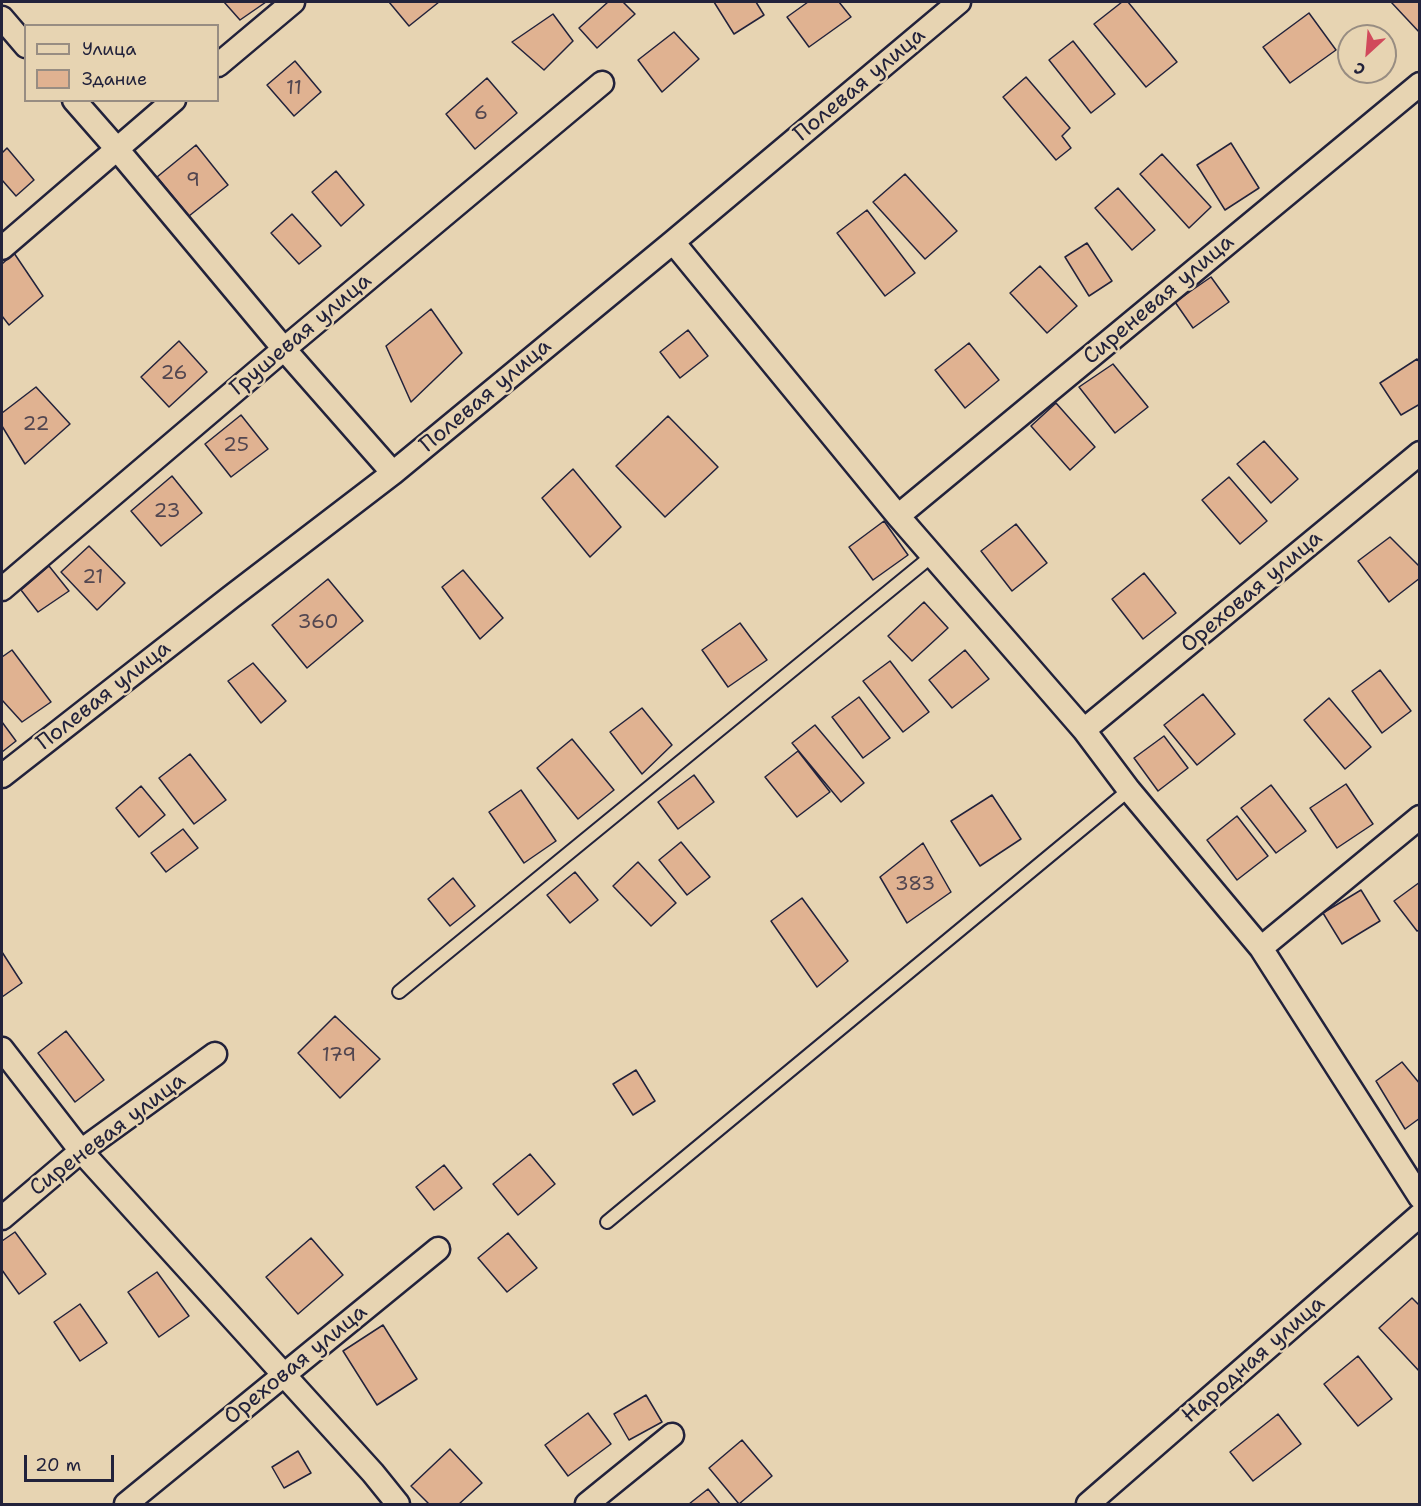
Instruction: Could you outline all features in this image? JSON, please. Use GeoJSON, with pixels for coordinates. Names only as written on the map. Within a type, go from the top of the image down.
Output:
{"type":"FeatureCollection","features":[{"type":"Feature","properties":{"kind":"street"},"geometry":{"type":"LineString","coordinates":[[219,63],[293,2]]}},
{"type":"Feature","properties":{"kind":"street","name":"Полевая улица"},"geometry":{"type":"LineString","coordinates":[[2,776],[221,604],[393,473],[959,2]]}},
{"type":"Feature","properties":{"kind":"street"},"geometry":{"type":"LineString","coordinates":[[2,18],[24,44]]}},
{"type":"Feature","properties":{"kind":"street","name":"Грушевая улица"},"geometry":{"type":"LineString","coordinates":[[2,589],[284,348],[602,83]]}},
{"type":"Feature","properties":{"kind":"street","name":"Сиреневая улица"},"geometry":{"type":"LineString","coordinates":[[898,516],[1419,84]]}},
{"type":"Feature","properties":{"kind":"street"},"geometry":{"type":"LineString","coordinates":[[76,102],[393,473]]}},
{"type":"Feature","properties":{"kind":"street"},"geometry":{"type":"LineString","coordinates":[[2,248],[172,102]]}},
{"type":"Feature","properties":{"kind":"street"},"geometry":{"type":"LineString","coordinates":[[673,242],[898,516],[1084,730],[1129,790],[1261,948],[1419,1197]]}},
{"type":"Feature","properties":{"kind":"street","name":"Ореховая улица"},"geometry":{"type":"LineString","coordinates":[[1084,730],[1419,453]]}},
{"type":"Feature","properties":{"kind":"street"},"geometry":{"type":"LineString","coordinates":[[1261,948],[1419,817]]}},
{"type":"Feature","properties":{"kind":"street"},"geometry":{"type":"LineString","coordinates":[[2,1049],[81,1151],[373,1473],[398,1504]]}},
{"type":"Feature","properties":{"kind":"street","name":"Сиреневая улица"},"geometry":{"type":"LineString","coordinates":[[2,1218],[81,1151],[215,1053]]}},
{"type":"Feature","properties":{"kind":"street","name":"Народная улица"},"geometry":{"type":"LineString","coordinates":[[1088,1504],[1419,1215]]}},
{"type":"Feature","properties":{"kind":"street","name":"Ореховая улица"},"geometry":{"type":"LineString","coordinates":[[126,1504],[438,1250]]}},
{"type":"Feature","properties":{"kind":"street"},"geometry":{"type":"LineString","coordinates":[[587,1504],[672,1435]]}},
{"type":"Feature","properties":{"kind":"lane"},"geometry":{"type":"LineString","coordinates":[[399,992],[933,555]]}},
{"type":"Feature","properties":{"kind":"lane"},"geometry":{"type":"LineString","coordinates":[[607,1222],[1129,790]]}},
{"type":"Feature","properties":{"kind":"building"},"geometry":{"type":"Polygon","coordinates":[[[224,2],[266,2],[240,20],[224,2]]]}},
{"type":"Feature","properties":{"kind":"building"},"geometry":{"type":"Polygon","coordinates":[[[389,2],[439,2],[409,26],[389,2]]]}},
{"type":"Feature","properties":{"kind":"building"},"geometry":{"type":"Polygon","coordinates":[[[608,2],[623,2],[635,14],[597,48],[579,28],[608,2]]]}},
{"type":"Feature","properties":{"kind":"building"},"geometry":{"type":"Polygon","coordinates":[[[714,2],[756,2],[764,15],[734,34],[714,2]]]}},
{"type":"Feature","properties":{"kind":"building"},"geometry":{"type":"Polygon","coordinates":[[[808,2],[839,2],[851,17],[809,47],[787,17],[808,2]]]}},
{"type":"Feature","properties":{"kind":"building"},"geometry":{"type":"Polygon","coordinates":[[[1122,2],[1128,2],[1177,62],[1146,87],[1094,24],[1122,2]]]}},
{"type":"Feature","properties":{"kind":"building"},"geometry":{"type":"Polygon","coordinates":[[[1391,2],[1420,2],[1420,33],[1391,2]]]}},
{"type":"Feature","properties":{"kind":"building"},"geometry":{"type":"Polygon","coordinates":[[[1309,13],[1336,50],[1290,83],[1263,47],[1309,13]]]}},
{"type":"Feature","properties":{"kind":"building"},"geometry":{"type":"Polygon","coordinates":[[[553,14],[573,41],[544,70],[512,42],[553,14]]]}},
{"type":"Feature","properties":{"kind":"building"},"geometry":{"type":"Polygon","coordinates":[[[674,32],[699,59],[662,92],[638,60],[674,32]]]}},
{"type":"Feature","properties":{"kind":"building"},"geometry":{"type":"Polygon","coordinates":[[[1073,41],[1115,94],[1091,113],[1049,60],[1073,41]]]}},
{"type":"Feature","properties":{"kind":"building"},"geometry":{"type":"Polygon","coordinates":[[[295,61],[321,92],[294,116],[267,85],[295,61]]]}},
{"type":"Feature","properties":{"kind":"building"},"geometry":{"type":"Polygon","coordinates":[[[1026,77],[1070,128],[1062,136],[1071,148],[1056,160],[1003,97],[1026,77]]]}},
{"type":"Feature","properties":{"kind":"building"},"geometry":{"type":"Polygon","coordinates":[[[487,78],[517,113],[475,149],[446,114],[487,78]]]}},
{"type":"Feature","properties":{"kind":"building"},"geometry":{"type":"Polygon","coordinates":[[[1231,143],[1259,188],[1225,210],[1197,165],[1231,143]]]}},
{"type":"Feature","properties":{"kind":"building"},"geometry":{"type":"Polygon","coordinates":[[[196,145],[228,185],[189,216],[157,177],[196,145]]]}},
{"type":"Feature","properties":{"kind":"building"},"geometry":{"type":"Polygon","coordinates":[[[7,148],[34,180],[16,196],[2,180],[2,153],[7,148]]]}},
{"type":"Feature","properties":{"kind":"building"},"geometry":{"type":"Polygon","coordinates":[[[1162,154],[1211,207],[1189,228],[1140,174],[1162,154]]]}},
{"type":"Feature","properties":{"kind":"building"},"geometry":{"type":"Polygon","coordinates":[[[336,171],[364,205],[341,226],[312,192],[336,171]]]}},
{"type":"Feature","properties":{"kind":"building"},"geometry":{"type":"Polygon","coordinates":[[[905,174],[957,231],[925,259],[873,202],[905,174]]]}},
{"type":"Feature","properties":{"kind":"building"},"geometry":{"type":"Polygon","coordinates":[[[1118,188],[1155,230],[1132,250],[1095,208],[1118,188]]]}},
{"type":"Feature","properties":{"kind":"building"},"geometry":{"type":"Polygon","coordinates":[[[867,210],[915,273],[885,296],[837,233],[867,210]]]}},
{"type":"Feature","properties":{"kind":"building"},"geometry":{"type":"Polygon","coordinates":[[[292,214],[321,246],[299,264],[271,233],[292,214]]]}},
{"type":"Feature","properties":{"kind":"building"},"geometry":{"type":"Polygon","coordinates":[[[1087,243],[1112,281],[1089,296],[1065,257],[1087,243]]]}},
{"type":"Feature","properties":{"kind":"building"},"geometry":{"type":"Polygon","coordinates":[[[14,253],[43,296],[9,325],[2,316],[2,264],[14,253]]]}},
{"type":"Feature","properties":{"kind":"building"},"geometry":{"type":"Polygon","coordinates":[[[1040,266],[1077,306],[1047,333],[1010,293],[1040,266]]]}},
{"type":"Feature","properties":{"kind":"building"},"geometry":{"type":"Polygon","coordinates":[[[1211,277],[1229,302],[1193,328],[1175,302],[1211,277]]]}},
{"type":"Feature","properties":{"kind":"building"},"geometry":{"type":"Polygon","coordinates":[[[431,309],[462,353],[411,402],[386,346],[431,309]]]}},
{"type":"Feature","properties":{"kind":"building"},"geometry":{"type":"Polygon","coordinates":[[[688,330],[708,356],[680,378],[660,352],[688,330]]]}},
{"type":"Feature","properties":{"kind":"building"},"geometry":{"type":"Polygon","coordinates":[[[179,341],[207,372],[169,407],[141,377],[179,341]]]}},
{"type":"Feature","properties":{"kind":"building"},"geometry":{"type":"Polygon","coordinates":[[[969,343],[999,380],[965,408],[935,370],[969,343]]]}},
{"type":"Feature","properties":{"kind":"building"},"geometry":{"type":"Polygon","coordinates":[[[1417,359],[1420,363],[1420,404],[1401,415],[1380,383],[1417,359]]]}},
{"type":"Feature","properties":{"kind":"building"},"geometry":{"type":"Polygon","coordinates":[[[1113,364],[1148,407],[1115,433],[1079,387],[1113,364]]]}},
{"type":"Feature","properties":{"kind":"building"},"geometry":{"type":"Polygon","coordinates":[[[36,387],[70,424],[25,464],[2,426],[2,413],[36,387]]]}},
{"type":"Feature","properties":{"kind":"building"},"geometry":{"type":"Polygon","coordinates":[[[1056,403],[1095,447],[1070,470],[1031,426],[1056,403]]]}},
{"type":"Feature","properties":{"kind":"building"},"geometry":{"type":"Polygon","coordinates":[[[241,415],[268,449],[231,477],[205,444],[241,415]]]}},
{"type":"Feature","properties":{"kind":"building"},"geometry":{"type":"Polygon","coordinates":[[[668,416],[718,467],[665,517],[616,466],[668,416]]]}},
{"type":"Feature","properties":{"kind":"building"},"geometry":{"type":"Polygon","coordinates":[[[1264,441],[1298,479],[1271,503],[1237,464],[1264,441]]]}},
{"type":"Feature","properties":{"kind":"building"},"geometry":{"type":"Polygon","coordinates":[[[573,469],[621,527],[590,557],[542,498],[573,469]]]}},
{"type":"Feature","properties":{"kind":"building"},"geometry":{"type":"Polygon","coordinates":[[[172,476],[202,513],[161,546],[131,511],[172,476]]]}},
{"type":"Feature","properties":{"kind":"building"},"geometry":{"type":"Polygon","coordinates":[[[1229,477],[1267,521],[1240,544],[1202,500],[1229,477]]]}},
{"type":"Feature","properties":{"kind":"building"},"geometry":{"type":"Polygon","coordinates":[[[884,521],[908,555],[873,580],[849,547],[884,521]]]}},
{"type":"Feature","properties":{"kind":"building"},"geometry":{"type":"Polygon","coordinates":[[[1016,524],[1047,563],[1012,591],[981,551],[1016,524]]]}},
{"type":"Feature","properties":{"kind":"building"},"geometry":{"type":"Polygon","coordinates":[[[1390,537],[1420,567],[1420,578],[1389,602],[1358,561],[1390,537]]]}},
{"type":"Feature","properties":{"kind":"building"},"geometry":{"type":"Polygon","coordinates":[[[89,546],[125,583],[97,610],[61,572],[89,546]]]}},
{"type":"Feature","properties":{"kind":"building"},"geometry":{"type":"Polygon","coordinates":[[[49,566],[69,591],[38,612],[21,590],[49,566]]]}},
{"type":"Feature","properties":{"kind":"building"},"geometry":{"type":"Polygon","coordinates":[[[463,570],[503,618],[480,639],[442,587],[463,570]]]}},
{"type":"Feature","properties":{"kind":"building"},"geometry":{"type":"Polygon","coordinates":[[[1144,573],[1176,613],[1143,639],[1112,599],[1144,573]]]}},
{"type":"Feature","properties":{"kind":"building"},"geometry":{"type":"Polygon","coordinates":[[[328,579],[363,621],[307,668],[272,625],[328,579]]]}},
{"type":"Feature","properties":{"kind":"building"},"geometry":{"type":"Polygon","coordinates":[[[924,602],[948,628],[912,661],[888,636],[924,602]]]}},
{"type":"Feature","properties":{"kind":"building"},"geometry":{"type":"Polygon","coordinates":[[[740,623],[767,660],[728,687],[702,650],[740,623]]]}},
{"type":"Feature","properties":{"kind":"building"},"geometry":{"type":"Polygon","coordinates":[[[12,650],[51,702],[22,722],[2,700],[2,657],[12,650]]]}},
{"type":"Feature","properties":{"kind":"building"},"geometry":{"type":"Polygon","coordinates":[[[965,650],[989,679],[952,708],[929,680],[965,650]]]}},
{"type":"Feature","properties":{"kind":"building"},"geometry":{"type":"Polygon","coordinates":[[[890,661],[929,712],[903,732],[863,681],[890,661]]]}},
{"type":"Feature","properties":{"kind":"building"},"geometry":{"type":"Polygon","coordinates":[[[253,663],[286,701],[261,723],[228,681],[253,663]]]}},
{"type":"Feature","properties":{"kind":"building"},"geometry":{"type":"Polygon","coordinates":[[[1380,670],[1411,711],[1382,733],[1352,691],[1380,670]]]}},
{"type":"Feature","properties":{"kind":"building"},"geometry":{"type":"Polygon","coordinates":[[[1203,694],[1235,734],[1197,765],[1164,725],[1203,694]]]}},
{"type":"Feature","properties":{"kind":"building"},"geometry":{"type":"Polygon","coordinates":[[[859,697],[890,738],[863,758],[832,717],[859,697]]]}},
{"type":"Feature","properties":{"kind":"building"},"geometry":{"type":"Polygon","coordinates":[[[1329,698],[1371,747],[1345,769],[1304,720],[1329,698]]]}},
{"type":"Feature","properties":{"kind":"building"},"geometry":{"type":"Polygon","coordinates":[[[642,708],[672,745],[642,774],[610,732],[642,708]]]}},
{"type":"Feature","properties":{"kind":"building"},"geometry":{"type":"Polygon","coordinates":[[[2,722],[16,741],[2,752],[2,722]]]}},
{"type":"Feature","properties":{"kind":"building"},"geometry":{"type":"Polygon","coordinates":[[[815,725],[864,783],[841,802],[792,743],[815,725]]]}},
{"type":"Feature","properties":{"kind":"building"},"geometry":{"type":"Polygon","coordinates":[[[1164,736],[1188,768],[1158,791],[1134,758],[1164,736]]]}},
{"type":"Feature","properties":{"kind":"building"},"geometry":{"type":"Polygon","coordinates":[[[572,739],[614,790],[578,819],[537,768],[572,739]]]}},
{"type":"Feature","properties":{"kind":"building"},"geometry":{"type":"Polygon","coordinates":[[[798,751],[830,792],[797,817],[765,777],[798,751]]]}},
{"type":"Feature","properties":{"kind":"building"},"geometry":{"type":"Polygon","coordinates":[[[190,754],[226,800],[194,824],[159,778],[190,754]]]}},
{"type":"Feature","properties":{"kind":"building"},"geometry":{"type":"Polygon","coordinates":[[[694,775],[714,802],[678,829],[658,802],[694,775]]]}},
{"type":"Feature","properties":{"kind":"building"},"geometry":{"type":"Polygon","coordinates":[[[1346,784],[1373,824],[1337,848],[1310,808],[1346,784]]]}},
{"type":"Feature","properties":{"kind":"building"},"geometry":{"type":"Polygon","coordinates":[[[1271,785],[1306,831],[1276,853],[1241,808],[1271,785]]]}},
{"type":"Feature","properties":{"kind":"building"},"geometry":{"type":"Polygon","coordinates":[[[141,786],[165,815],[139,837],[116,808],[141,786]]]}},
{"type":"Feature","properties":{"kind":"building"},"geometry":{"type":"Polygon","coordinates":[[[521,790],[556,841],[524,863],[489,812],[521,790]]]}},
{"type":"Feature","properties":{"kind":"building"},"geometry":{"type":"Polygon","coordinates":[[[992,795],[1021,839],[980,866],[951,821],[992,795]]]}},
{"type":"Feature","properties":{"kind":"building"},"geometry":{"type":"Polygon","coordinates":[[[1237,816],[1268,856],[1237,880],[1207,840],[1237,816]]]}},
{"type":"Feature","properties":{"kind":"building"},"geometry":{"type":"Polygon","coordinates":[[[183,829],[198,848],[166,872],[151,853],[183,829]]]}},
{"type":"Feature","properties":{"kind":"building"},"geometry":{"type":"Polygon","coordinates":[[[681,842],[710,877],[687,895],[659,860],[681,842]]]}},
{"type":"Feature","properties":{"kind":"building"},"geometry":{"type":"Polygon","coordinates":[[[923,843],[951,892],[907,923],[880,877],[923,843]]]}},
{"type":"Feature","properties":{"kind":"building"},"geometry":{"type":"Polygon","coordinates":[[[638,862],[676,903],[651,926],[613,886],[638,862]]]}},
{"type":"Feature","properties":{"kind":"building"},"geometry":{"type":"Polygon","coordinates":[[[575,872],[598,900],[570,923],[547,895],[575,872]]]}},
{"type":"Feature","properties":{"kind":"building"},"geometry":{"type":"Polygon","coordinates":[[[453,878],[475,906],[450,926],[428,899],[453,878]]]}},
{"type":"Feature","properties":{"kind":"building"},"geometry":{"type":"Polygon","coordinates":[[[1420,882],[1420,930],[1417,931],[1394,901],[1420,882]]]}},
{"type":"Feature","properties":{"kind":"building"},"geometry":{"type":"Polygon","coordinates":[[[1361,890],[1380,921],[1342,944],[1323,913],[1361,890]]]}},
{"type":"Feature","properties":{"kind":"building"},"geometry":{"type":"Polygon","coordinates":[[[802,898],[848,961],[817,987],[771,921],[802,898]]]}},
{"type":"Feature","properties":{"kind":"building"},"geometry":{"type":"Polygon","coordinates":[[[2,952],[22,983],[2,997],[2,952]]]}},
{"type":"Feature","properties":{"kind":"building"},"geometry":{"type":"Polygon","coordinates":[[[335,1016],[380,1059],[340,1098],[298,1053],[335,1016]]]}},
{"type":"Feature","properties":{"kind":"building"},"geometry":{"type":"Polygon","coordinates":[[[66,1031],[104,1080],[75,1102],[38,1053],[66,1031]]]}},
{"type":"Feature","properties":{"kind":"building"},"geometry":{"type":"Polygon","coordinates":[[[1402,1062],[1420,1084],[1420,1118],[1405,1129],[1376,1081],[1402,1062]]]}},
{"type":"Feature","properties":{"kind":"building"},"geometry":{"type":"Polygon","coordinates":[[[636,1070],[655,1101],[633,1115],[613,1084],[636,1070]]]}},
{"type":"Feature","properties":{"kind":"building"},"geometry":{"type":"Polygon","coordinates":[[[530,1154],[555,1184],[518,1215],[493,1184],[530,1154]]]}},
{"type":"Feature","properties":{"kind":"building"},"geometry":{"type":"Polygon","coordinates":[[[444,1165],[462,1188],[434,1210],[416,1187],[444,1165]]]}},
{"type":"Feature","properties":{"kind":"building"},"geometry":{"type":"Polygon","coordinates":[[[15,1232],[46,1274],[19,1294],[2,1270],[2,1241],[15,1232]]]}},
{"type":"Feature","properties":{"kind":"building"},"geometry":{"type":"Polygon","coordinates":[[[508,1233],[537,1268],[507,1292],[478,1258],[508,1233]]]}},
{"type":"Feature","properties":{"kind":"building"},"geometry":{"type":"Polygon","coordinates":[[[311,1238],[343,1275],[298,1314],[266,1277],[311,1238]]]}},
{"type":"Feature","properties":{"kind":"building"},"geometry":{"type":"Polygon","coordinates":[[[157,1272],[189,1316],[159,1337],[128,1292],[157,1272]]]}},
{"type":"Feature","properties":{"kind":"building"},"geometry":{"type":"Polygon","coordinates":[[[1412,1298],[1420,1306],[1420,1372],[1379,1328],[1412,1298]]]}},
{"type":"Feature","properties":{"kind":"building"},"geometry":{"type":"Polygon","coordinates":[[[80,1304],[107,1343],[80,1361],[54,1322],[80,1304]]]}},
{"type":"Feature","properties":{"kind":"building"},"geometry":{"type":"Polygon","coordinates":[[[383,1325],[417,1379],[377,1405],[343,1351],[383,1325]]]}},
{"type":"Feature","properties":{"kind":"building"},"geometry":{"type":"Polygon","coordinates":[[[1358,1356],[1392,1399],[1358,1426],[1324,1384],[1358,1356]]]}},
{"type":"Feature","properties":{"kind":"building"},"geometry":{"type":"Polygon","coordinates":[[[646,1395],[662,1422],[629,1440],[614,1414],[646,1395]]]}},
{"type":"Feature","properties":{"kind":"building"},"geometry":{"type":"Polygon","coordinates":[[[588,1413],[611,1444],[568,1476],[545,1445],[588,1413]]]}},
{"type":"Feature","properties":{"kind":"building"},"geometry":{"type":"Polygon","coordinates":[[[1278,1414],[1301,1444],[1253,1481],[1230,1452],[1278,1414]]]}},
{"type":"Feature","properties":{"kind":"building"},"geometry":{"type":"Polygon","coordinates":[[[742,1440],[772,1476],[739,1504],[709,1468],[742,1440]]]}},
{"type":"Feature","properties":{"kind":"building"},"geometry":{"type":"Polygon","coordinates":[[[450,1449],[482,1483],[459,1504],[429,1504],[411,1486],[450,1449]]]}},
{"type":"Feature","properties":{"kind":"building"},"geometry":{"type":"Polygon","coordinates":[[[298,1451],[311,1473],[284,1488],[272,1467],[298,1451]]]}},
{"type":"Feature","properties":{"kind":"building"},"geometry":{"type":"Polygon","coordinates":[[[708,1489],[720,1504],[689,1504],[708,1489]]]}}]}
